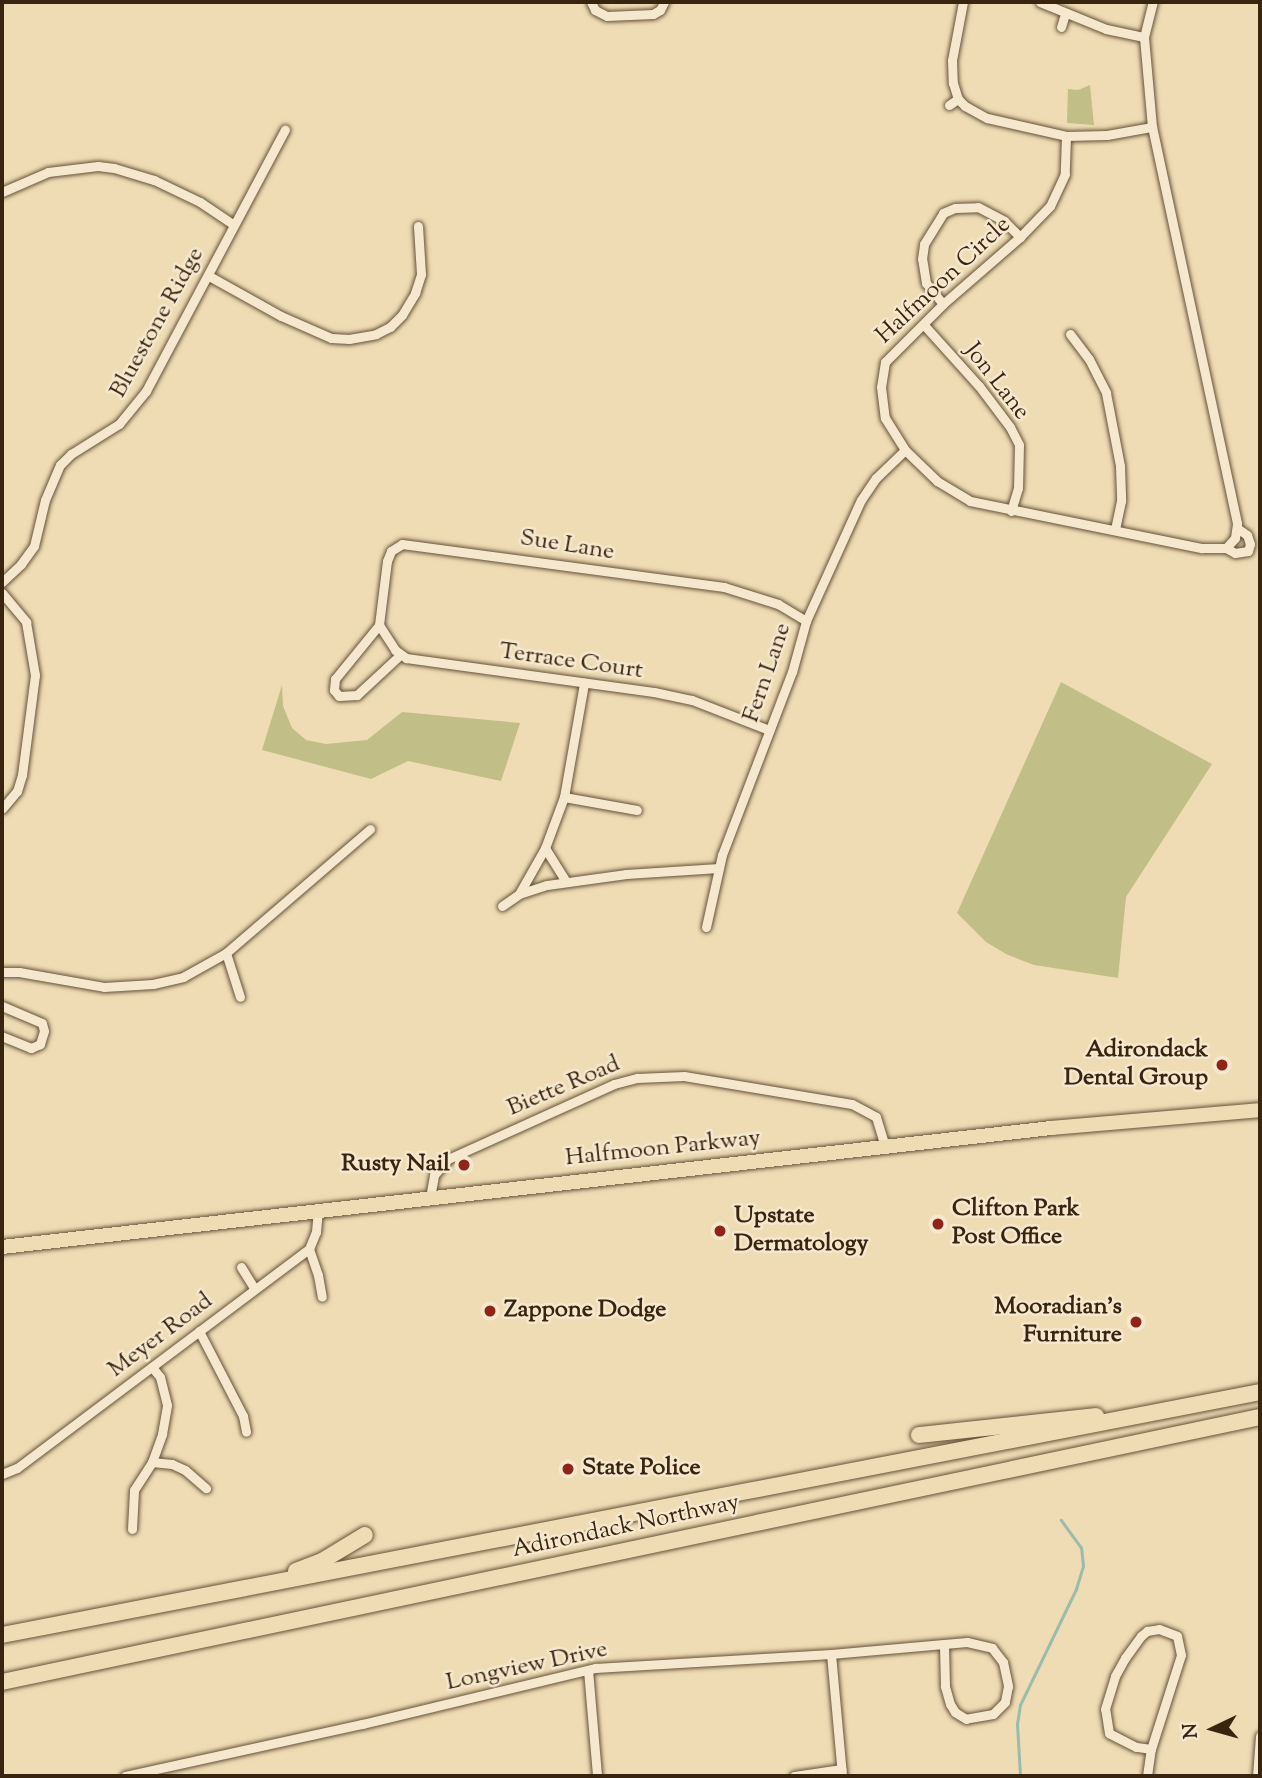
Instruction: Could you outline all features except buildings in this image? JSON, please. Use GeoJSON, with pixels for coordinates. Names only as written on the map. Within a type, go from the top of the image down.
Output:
{"type":"FeatureCollection","features":[{"type":"Feature","properties":{"kind":"highway","name":"Adirondack Northway"},"geometry":{"type":"LineString","coordinates":[[2,1635],[1260,1392]]}},
{"type":"Feature","properties":{"kind":"highway"},"geometry":{"type":"LineString","coordinates":[[919,1435],[1196,1405]]}},
{"type":"Feature","properties":{"kind":"highway","name":"Adirondack Northway"},"geometry":{"type":"LineString","coordinates":[[2,1682],[1260,1418]]}},
{"type":"Feature","properties":{"kind":"highway"},"geometry":{"type":"LineString","coordinates":[[204,1596],[305,1569],[365,1535]]}},
{"type":"Feature","properties":{"kind":"main road","name":"Halfmoon Parkway"},"geometry":{"type":"LineString","coordinates":[[2,1247],[1155,1117],[1260,1111]]}},
{"type":"Feature","properties":{"kind":"street"},"geometry":{"type":"LineString","coordinates":[[591,2],[595,10],[607,16],[653,14],[664,2]]}},
{"type":"Feature","properties":{"kind":"street"},"geometry":{"type":"LineString","coordinates":[[963,2],[952,60],[953,83],[958,99],[987,118],[1066,136],[1107,135],[1152,127]]}},
{"type":"Feature","properties":{"kind":"street"},"geometry":{"type":"LineString","coordinates":[[1040,2],[1065,14],[1144,37]]}},
{"type":"Feature","properties":{"kind":"street","name":"Halfmoon Circle"},"geometry":{"type":"LineString","coordinates":[[1066,136],[1062,186],[1050,206],[1020,237],[943,304],[892,354],[882,374],[881,399],[885,418],[905,450],[937,481],[959,497],[1011,511],[1115,528],[1202,548],[1226,548],[1235,553],[1248,551],[1250,544],[1247,535],[1237,528],[1152,127],[1144,37],[1153,2]]}},
{"type":"Feature","properties":{"kind":"street"},"geometry":{"type":"LineString","coordinates":[[1061,27],[1065,14]]}},
{"type":"Feature","properties":{"kind":"street"},"geometry":{"type":"LineString","coordinates":[[949,105],[958,99]]}},
{"type":"Feature","properties":{"kind":"street","name":"Bluestone Ridge"},"geometry":{"type":"LineString","coordinates":[[2,582],[21,564],[34,546],[45,500],[60,465],[134,410],[209,276],[233,224],[285,130]]}},
{"type":"Feature","properties":{"kind":"street"},"geometry":{"type":"LineString","coordinates":[[2,192],[48,172],[98,166],[114,168],[200,202],[233,224]]}},
{"type":"Feature","properties":{"kind":"street"},"geometry":{"type":"LineString","coordinates":[[943,304],[926,283],[922,259],[924,244],[943,213],[955,208],[978,207],[1004,221],[1020,237]]}},
{"type":"Feature","properties":{"kind":"street"},"geometry":{"type":"LineString","coordinates":[[209,276],[281,316],[331,338],[349,339],[376,334],[390,327],[402,315],[415,293],[421,274],[418,226]]}},
{"type":"Feature","properties":{"kind":"street","name":"Jon Lane"},"geometry":{"type":"LineString","coordinates":[[924,325],[979,386],[1010,427],[1019,445],[1018,488],[1011,511]]}},
{"type":"Feature","properties":{"kind":"street"},"geometry":{"type":"LineString","coordinates":[[1070,334],[1088,359],[1106,393],[1120,466],[1121,501],[1115,528]]}},
{"type":"Feature","properties":{"kind":"street","name":"Fern Lane"},"geometry":{"type":"LineString","coordinates":[[706,927],[719,868],[792,673],[806,621],[862,500],[876,478],[905,450]]}},
{"type":"Feature","properties":{"kind":"street"},"geometry":{"type":"LineString","coordinates":[[1226,548],[1233,541],[1237,528]]}},
{"type":"Feature","properties":{"kind":"street","name":"Sue Lane"},"geometry":{"type":"LineString","coordinates":[[379,625],[387,562],[391,551],[402,544],[410,543],[724,587],[778,604],[806,621]]}},
{"type":"Feature","properties":{"kind":"street"},"geometry":{"type":"LineString","coordinates":[[2,593],[26,622],[35,675],[22,775],[17,791],[2,809]]}},
{"type":"Feature","properties":{"kind":"street"},"geometry":{"type":"LineString","coordinates":[[379,625],[400,655],[357,695],[339,696],[334,690],[335,679],[379,625]]}},
{"type":"Feature","properties":{"kind":"street","name":"Terrace Court"},"geometry":{"type":"LineString","coordinates":[[400,655],[418,661],[692,700],[769,730]]}},
{"type":"Feature","properties":{"kind":"street"},"geometry":{"type":"LineString","coordinates":[[519,894],[545,848],[564,797],[584,683]]}},
{"type":"Feature","properties":{"kind":"street"},"geometry":{"type":"LineString","coordinates":[[564,797],[637,810]]}},
{"type":"Feature","properties":{"kind":"street"},"geometry":{"type":"LineString","coordinates":[[2,972],[19,972],[104,987],[129,986],[183,977],[226,953],[370,829]]}},
{"type":"Feature","properties":{"kind":"street"},"geometry":{"type":"LineString","coordinates":[[545,848],[566,882]]}},
{"type":"Feature","properties":{"kind":"street"},"geometry":{"type":"LineString","coordinates":[[502,906],[519,894],[566,882],[626,874],[719,868]]}},
{"type":"Feature","properties":{"kind":"street"},"geometry":{"type":"LineString","coordinates":[[226,953],[240,997]]}},
{"type":"Feature","properties":{"kind":"street"},"geometry":{"type":"LineString","coordinates":[[2,1006],[42,1023],[44,1031],[40,1044],[31,1048],[2,1036]]}},
{"type":"Feature","properties":{"kind":"street","name":"Biette Road"},"geometry":{"type":"LineString","coordinates":[[430,1198],[434,1175],[448,1159],[614,1084],[637,1078],[684,1076],[852,1104],[876,1117],[885,1147]]}},
{"type":"Feature","properties":{"kind":"street"},"geometry":{"type":"LineString","coordinates":[[317,1211],[316,1232],[309,1249],[322,1297]]}},
{"type":"Feature","properties":{"kind":"street","name":"Meyer Road"},"geometry":{"type":"LineString","coordinates":[[2,1474],[17,1468],[309,1249]]}},
{"type":"Feature","properties":{"kind":"street"},"geometry":{"type":"LineString","coordinates":[[241,1267],[255,1289]]}},
{"type":"Feature","properties":{"kind":"street"},"geometry":{"type":"LineString","coordinates":[[199,1331],[237,1404],[246,1432]]}},
{"type":"Feature","properties":{"kind":"street"},"geometry":{"type":"LineString","coordinates":[[132,1529],[134,1490],[152,1462],[162,1434],[167,1405],[160,1377],[152,1367]]}},
{"type":"Feature","properties":{"kind":"street"},"geometry":{"type":"LineString","coordinates":[[152,1462],[172,1464],[185,1470],[206,1488]]}},
{"type":"Feature","properties":{"kind":"street"},"geometry":{"type":"LineString","coordinates":[[1147,1776],[1151,1749],[1181,1655],[1177,1636],[1159,1629],[1147,1631],[1141,1636],[1125,1658],[1115,1676],[1105,1709],[1109,1732],[1136,1747],[1151,1749]]}},
{"type":"Feature","properties":{"kind":"street","name":"Longview Drive"},"geometry":{"type":"LineString","coordinates":[[125,1776],[362,1724],[588,1670],[944,1644],[978,1643],[997,1652],[1003,1662],[1008,1686],[999,1710],[978,1718],[966,1719],[955,1712],[945,1686],[944,1644]]}},
{"type":"Feature","properties":{"kind":"street"},"geometry":{"type":"LineString","coordinates":[[794,1776],[841,1772],[831,1654]]}},
{"type":"Feature","properties":{"kind":"street"},"geometry":{"type":"LineString","coordinates":[[588,1670],[597,1776]]}},
{"type":"Feature","properties":{"kind":"street"},"geometry":{"type":"LineString","coordinates":[[1256,1776],[1260,1736]]}},
{"type":"Feature","properties":{"kind":"shaded area"},"geometry":{"type":"Polygon","coordinates":[[[1090,85],[1094,125],[1067,123],[1068,89],[1078,90],[1090,85]]]}},
{"type":"Feature","properties":{"kind":"shaded area"},"geometry":{"type":"Polygon","coordinates":[[[1061,682],[1212,764],[1126,897],[1118,978],[1034,965],[1006,954],[986,942],[957,913],[1061,682]]]}},
{"type":"Feature","properties":{"kind":"shaded area"},"geometry":{"type":"Polygon","coordinates":[[[282,685],[283,706],[292,728],[306,740],[326,744],[367,740],[402,712],[520,723],[501,781],[408,761],[371,779],[262,750],[282,685]]]}},
{"type":"Feature","properties":{"kind":"waterway"},"geometry":{"type":"LineString","coordinates":[[1020,1776],[1017,1724],[1020,1705],[1076,1589],[1083,1566],[1081,1548],[1061,1520]]}},
{"type":"Feature","properties":{"kind":"place","name":"Adirondack Dental Group"},"geometry":{"type":"Point","coordinates":[1222,1065]}},
{"type":"Feature","properties":{"kind":"place","name":"Rusty Nail"},"geometry":{"type":"Point","coordinates":[464,1165]}},
{"type":"Feature","properties":{"kind":"place","name":"Clifton Park Post Office"},"geometry":{"type":"Point","coordinates":[938,1224]}},
{"type":"Feature","properties":{"kind":"place","name":"Upstate Dermatology"},"geometry":{"type":"Point","coordinates":[720,1231]}},
{"type":"Feature","properties":{"kind":"place","name":"Zappone Dodge"},"geometry":{"type":"Point","coordinates":[490,1311]}},
{"type":"Feature","properties":{"kind":"place","name":"Mooradian's Furniture"},"geometry":{"type":"Point","coordinates":[1136,1322]}},
{"type":"Feature","properties":{"kind":"place","name":"State Police"},"geometry":{"type":"Point","coordinates":[568,1469]}}]}
